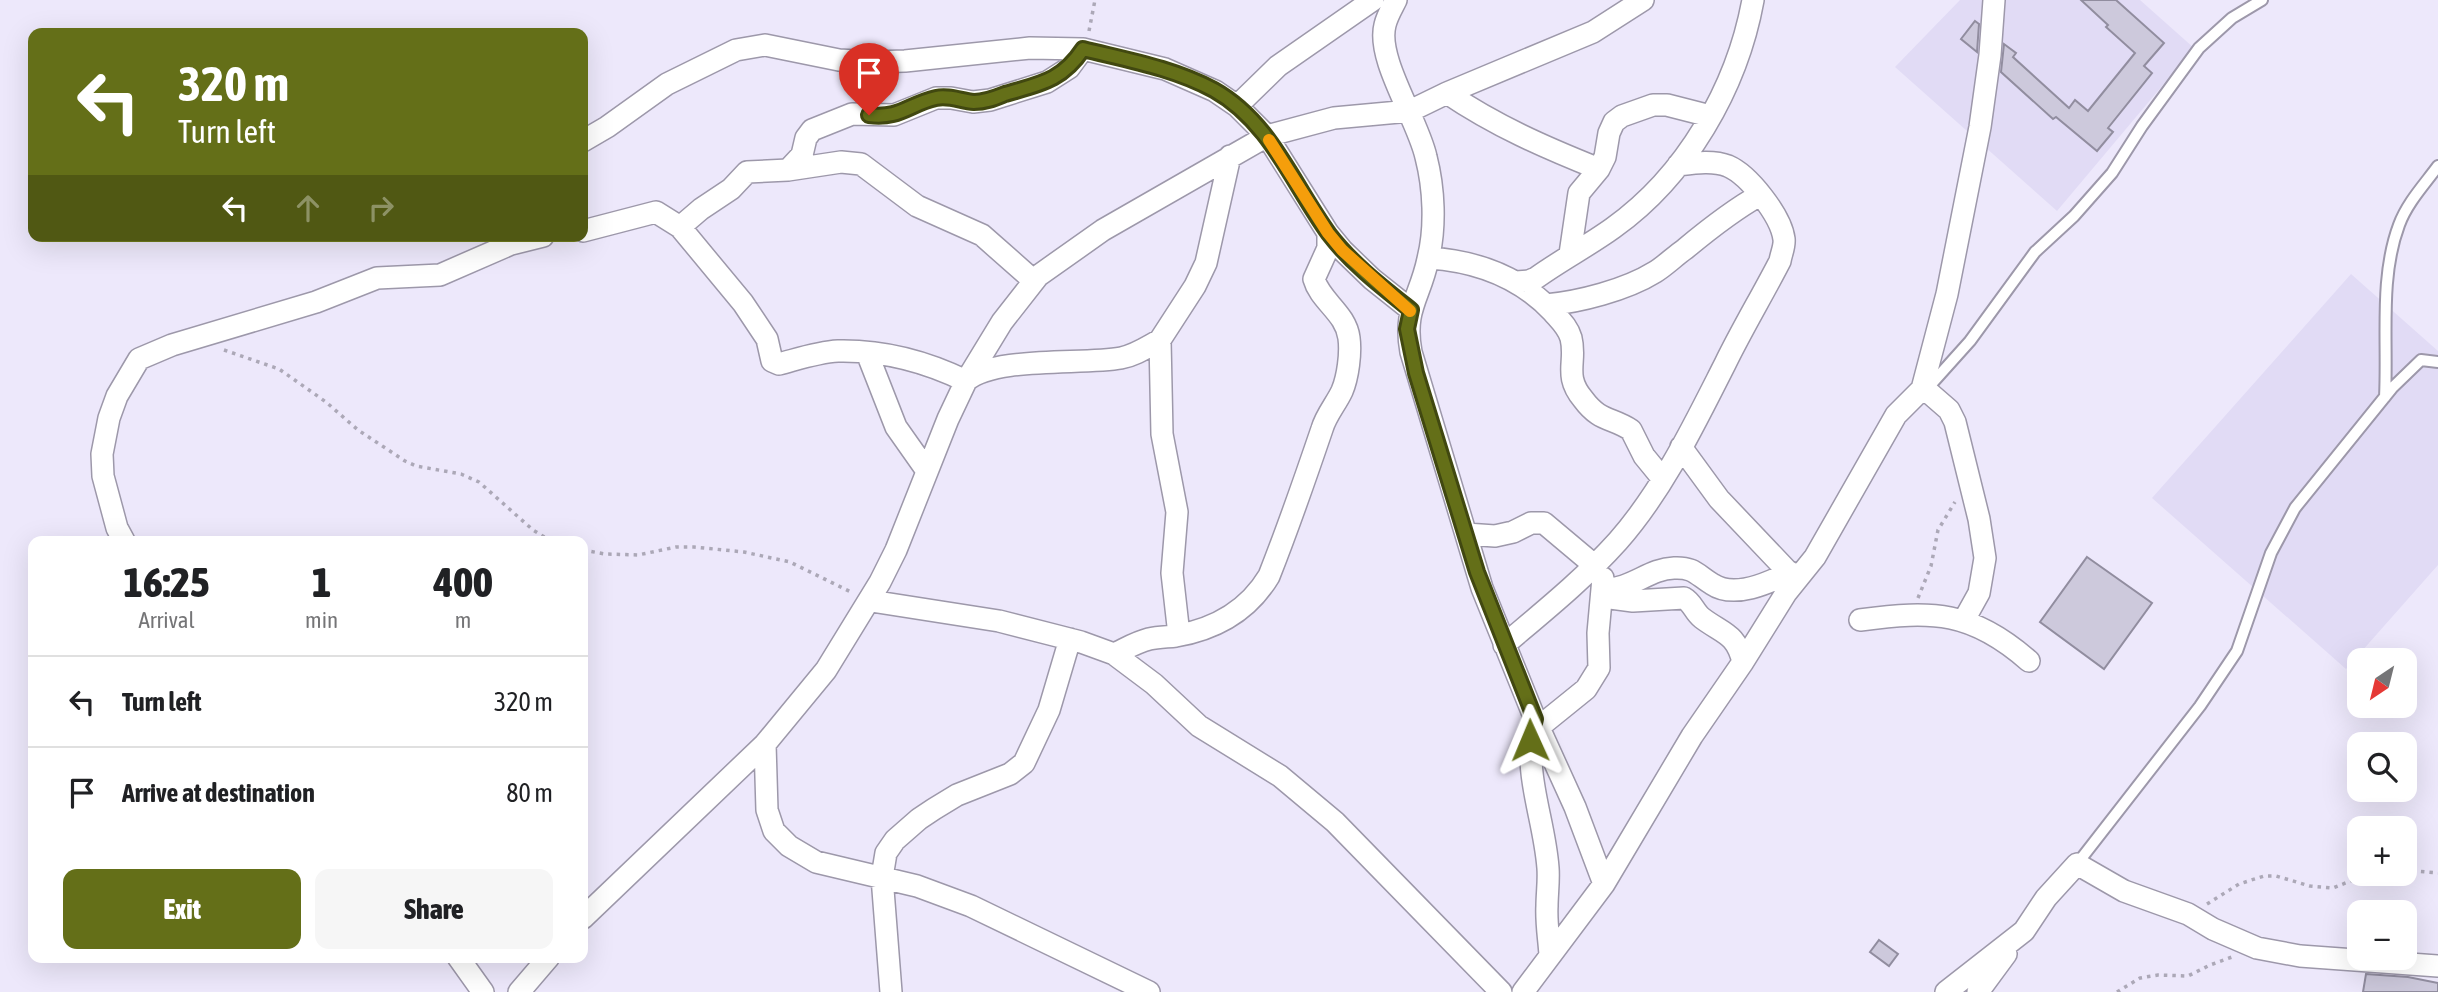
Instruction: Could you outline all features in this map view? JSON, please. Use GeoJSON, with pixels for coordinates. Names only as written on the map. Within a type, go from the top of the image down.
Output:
{"type":"FeatureCollection","features":[{"type":"Feature","properties":{"kind":"street"},"geometry":{"type":"LineString","coordinates":[[1237,106],[1278,66],[1373,0]]}},
{"type":"Feature","properties":{"kind":"street"},"geometry":{"type":"LineString","coordinates":[[1396,0],[1385,25],[1385,54],[1426,156],[1432,196],[1429,258],[1407,329],[1411,352],[1479,580],[1504,645],[1575,807],[1604,884]]}},
{"type":"Feature","properties":{"kind":"street"},"geometry":{"type":"LineString","coordinates":[[588,913],[765,744],[827,670],[871,601],[896,550],[966,381],[1002,322],[1034,281],[1069,252],[1103,230],[1267,136],[1334,118],[1410,111],[1593,32],[1643,0]]}},
{"type":"Feature","properties":{"kind":"street"},"geometry":{"type":"LineString","coordinates":[[1516,282],[1536,278],[1614,228],[1659,189],[1696,143],[1710,116],[1743,43],[1753,0]]}},
{"type":"Feature","properties":{"kind":"street"},"geometry":{"type":"LineString","coordinates":[[1523,992],[1604,884],[1692,736],[1743,662],[1793,576],[1815,557],[1896,415],[1922,388],[1947,294],[1980,127],[1994,0]]}},
{"type":"Feature","properties":{"kind":"street"},"geometry":{"type":"LineString","coordinates":[[588,138],[667,84],[736,50],[765,45],[839,60],[873,62],[1017,49],[1083,49],[1165,69],[1215,91],[1237,106],[1267,136],[1328,233],[1355,264],[1411,310]]}},
{"type":"Feature","properties":{"kind":"street"},"geometry":{"type":"LineString","coordinates":[[788,170],[802,155],[806,138],[822,126],[852,114],[894,115],[936,98],[973,102],[990,100],[1047,82],[1069,68],[1083,49]]}},
{"type":"Feature","properties":{"kind":"street"},"geometry":{"type":"LineString","coordinates":[[1447,93],[1528,141],[1599,169]]}},
{"type":"Feature","properties":{"kind":"street"},"geometry":{"type":"LineString","coordinates":[[1570,254],[1578,193],[1599,169],[1614,122],[1653,104],[1710,116]]}},
{"type":"Feature","properties":{"kind":"street"},"geometry":{"type":"LineString","coordinates":[[966,381],[976,372],[1008,367],[1118,358],[1139,352],[1160,340],[1195,286],[1206,263],[1230,156]]}},
{"type":"Feature","properties":{"kind":"street"},"geometry":{"type":"LineString","coordinates":[[680,228],[701,209],[731,189],[746,172],[788,170],[841,162],[861,164],[917,206],[982,235],[1034,281]]}},
{"type":"Feature","properties":{"kind":"street"},"geometry":{"type":"LineString","coordinates":[[1504,645],[1558,601],[1633,521],[1681,447],[1780,261],[1785,241],[1780,226],[1760,195],[1741,174],[1727,165],[1710,162],[1678,165]]}},
{"type":"Feature","properties":{"kind":"street"},"geometry":{"type":"LineString","coordinates":[[1546,305],[1586,298],[1640,280],[1657,271],[1732,210],[1760,195]]}},
{"type":"Feature","properties":{"kind":"street"},"geometry":{"type":"LineString","coordinates":[[588,229],[656,212],[680,228],[743,303],[767,339],[774,363],[839,351],[889,354],[915,359],[966,381]]}},
{"type":"Feature","properties":{"kind":"street"},"geometry":{"type":"LineString","coordinates":[[1114,654],[1149,639],[1179,635],[1219,623],[1235,614],[1259,592],[1269,576],[1309,472],[1322,428],[1341,393],[1349,354],[1348,331],[1343,320],[1316,286],[1314,279],[1328,248],[1328,233]]}},
{"type":"Feature","properties":{"kind":"street"},"geometry":{"type":"LineString","coordinates":[[121,536],[103,475],[102,454],[108,418],[121,388],[139,359],[192,339],[316,302],[377,278],[440,275],[493,245],[519,242]]}},
{"type":"Feature","properties":{"kind":"street"},"geometry":{"type":"LineString","coordinates":[[1429,258],[1472,264],[1516,282],[1546,305],[1567,328],[1572,341],[1570,370],[1581,398],[1601,418],[1631,430],[1644,456],[1662,478]]}},
{"type":"Feature","properties":{"kind":"street"},"geometry":{"type":"LineString","coordinates":[[1160,340],[1162,433],[1177,512],[1172,573],[1179,635]]}},
{"type":"Feature","properties":{"kind":"street"},"geometry":{"type":"LineString","coordinates":[[867,353],[896,427],[927,471]]}},
{"type":"Feature","properties":{"kind":"street"},"geometry":{"type":"LineString","coordinates":[[1926,390],[1949,410],[1955,422],[1986,558],[1979,593],[1965,620]]}},
{"type":"Feature","properties":{"kind":"street"},"geometry":{"type":"LineString","coordinates":[[1681,447],[1719,499],[1793,576]]}},
{"type":"Feature","properties":{"kind":"street"},"geometry":{"type":"LineString","coordinates":[[1466,534],[1505,534],[1531,523],[1544,523],[1599,560]]}},
{"type":"Feature","properties":{"kind":"street"},"geometry":{"type":"LineString","coordinates":[[1550,955],[1547,907],[1549,870],[1532,786],[1530,740],[1537,723],[1586,689],[1599,668],[1598,633],[1602,593],[1599,560]]}},
{"type":"Feature","properties":{"kind":"street"},"geometry":{"type":"LineString","coordinates":[[1602,593],[1672,568],[1697,572],[1717,587],[1733,590],[1793,576]]}},
{"type":"Feature","properties":{"kind":"street"},"geometry":{"type":"LineString","coordinates":[[1602,593],[1633,601],[1689,600],[1702,618],[1729,634],[1740,651],[1743,662]]}},
{"type":"Feature","properties":{"kind":"street"},"geometry":{"type":"LineString","coordinates":[[871,601],[999,621],[1070,639],[1114,654],[1154,684],[1199,726],[1280,776],[1326,814],[1501,992]]}},
{"type":"Feature","properties":{"kind":"street"},"geometry":{"type":"LineString","coordinates":[[1860,620],[1903,615],[1945,616],[1965,620],[1998,637],[2029,661]]}},
{"type":"Feature","properties":{"kind":"street"},"geometry":{"type":"LineString","coordinates":[[891,992],[882,877],[884,858],[890,847],[919,819],[957,795],[1010,774],[1024,763],[1049,710],[1070,639]]}},
{"type":"Feature","properties":{"kind":"street"},"geometry":{"type":"LineString","coordinates":[[765,744],[767,810],[774,831],[780,839],[816,862],[917,886],[971,906],[1149,992]]}},
{"type":"Feature","properties":{"kind":"street"},"geometry":{"type":"LineString","coordinates":[[1978,992],[2046,898],[2077,864],[2124,891],[2188,914],[2213,929],[2257,948],[2300,956],[2438,966]]}},
{"type":"Feature","properties":{"kind":"street"},"geometry":{"type":"LineString","coordinates":[[1946,992],[2024,930]]}},
{"type":"Feature","properties":{"kind":"street"},"geometry":{"type":"LineString","coordinates":[[462,963],[483,992]]}},
{"type":"Feature","properties":{"kind":"street"},"geometry":{"type":"LineString","coordinates":[[519,992],[544,963]]}},
{"type":"Feature","properties":{"kind":"lane"},"geometry":{"type":"LineString","coordinates":[[1926,390],[1970,341],[2035,252],[2074,216],[2112,173],[2158,103],[2199,48],[2232,18],[2262,0]]}},
{"type":"Feature","properties":{"kind":"lane"},"geometry":{"type":"LineString","coordinates":[[2385,397],[2391,256],[2399,225],[2408,206],[2438,166]]}},
{"type":"Feature","properties":{"kind":"lane"},"geometry":{"type":"LineString","coordinates":[[2077,864],[2237,651],[2271,553],[2295,508],[2385,397],[2421,360],[2438,362]]}},
{"type":"Feature","properties":{"kind":"path"},"geometry":{"type":"LineString","coordinates":[[1083,49],[1095,0]]}},
{"type":"Feature","properties":{"kind":"path"},"geometry":{"type":"LineString","coordinates":[[192,339],[279,369],[326,402],[358,430],[415,466],[452,472],[480,482],[543,536]]}},
{"type":"Feature","properties":{"kind":"path"},"geometry":{"type":"LineString","coordinates":[[1903,615],[1915,603],[1923,589],[1938,530],[1945,515],[1970,485]]}},
{"type":"Feature","properties":{"kind":"path"},"geometry":{"type":"LineString","coordinates":[[588,551],[638,555],[676,547],[694,547],[744,552],[790,562],[871,601]]}},
{"type":"Feature","properties":{"kind":"path"},"geometry":{"type":"LineString","coordinates":[[2417,871],[2438,873]]}},
{"type":"Feature","properties":{"kind":"path"},"geometry":{"type":"LineString","coordinates":[[2188,914],[2239,884],[2264,876],[2276,876],[2326,888],[2347,883]]}},
{"type":"Feature","properties":{"kind":"path"},"geometry":{"type":"LineString","coordinates":[[2117,992],[2140,978],[2158,975],[2188,976],[2257,948]]}},
{"type":"Feature","properties":{"kind":"shaded area"},"geometry":{"type":"Polygon","coordinates":[[[1960,0],[2140,0],[2194,48],[2057,211],[1895,67],[1960,0]]]}},
{"type":"Feature","properties":{"kind":"shaded area"},"geometry":{"type":"Polygon","coordinates":[[[2351,274],[2438,351],[2438,565],[2365,648],[2347,648],[2346,669],[2152,498],[2351,274]]]}},
{"type":"Feature","properties":{"kind":"building"},"geometry":{"type":"Polygon","coordinates":[[[2081,0],[2116,0],[2164,43],[2144,66],[2152,73],[2108,128],[2113,132],[2097,151],[2056,117],[2053,119],[2001,72],[2004,44],[2016,53],[2013,57],[2069,108],[2075,100],[2088,111],[2135,53],[2081,0]]]}},
{"type":"Feature","properties":{"kind":"building"},"geometry":{"type":"Polygon","coordinates":[[[1975,21],[1979,24],[1977,52],[1961,39],[1975,21]]]}},
{"type":"Feature","properties":{"kind":"building"},"geometry":{"type":"Polygon","coordinates":[[[2087,557],[2152,603],[2104,669],[2040,622],[2087,557]]]}},
{"type":"Feature","properties":{"kind":"building"},"geometry":{"type":"Polygon","coordinates":[[[1879,940],[1898,954],[1889,966],[1870,952],[1879,940]]]}},
{"type":"Feature","properties":{"kind":"building"},"geometry":{"type":"Polygon","coordinates":[[[2366,974],[2408,977],[2438,983],[2438,992],[2363,992],[2366,974]]]}},
{"type":"Feature","properties":{"kind":"slow traffic"},"geometry":{"type":"LineString","coordinates":[[1269,140],[1328,233],[1342,250],[1410,311]]}},
{"type":"Feature","properties":{"kind":"route"},"geometry":{"type":"LineString","coordinates":[[869,115],[889,117],[944,97],[973,102],[990,100],[1037,86],[1069,68],[1083,49],[1165,69],[1215,91],[1237,106],[1267,136],[1328,233],[1342,250],[1372,279],[1411,310],[1407,329],[1416,373],[1477,572],[1535,719],[1530,740]]}}]}
